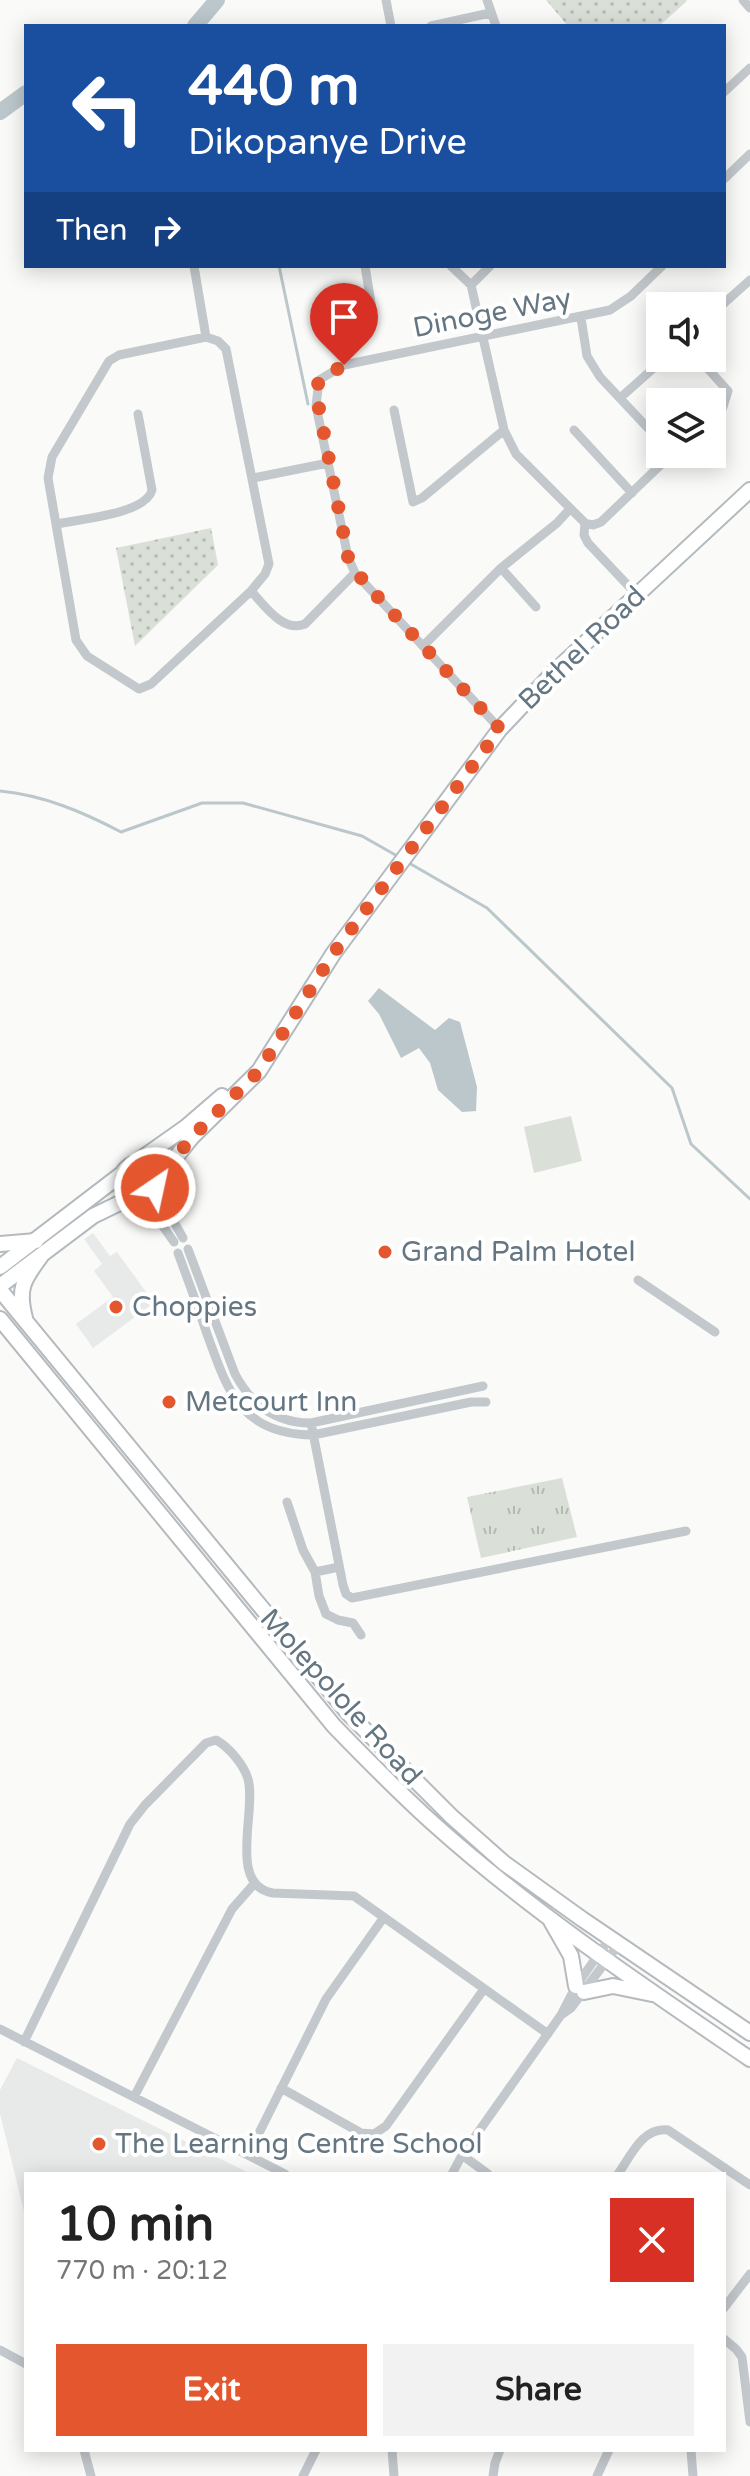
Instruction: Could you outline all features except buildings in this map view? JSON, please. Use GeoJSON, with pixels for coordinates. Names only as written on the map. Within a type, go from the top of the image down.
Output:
{"type":"FeatureCollection","features":[{"type":"Feature","properties":{"kind":"main road","name":"Bethel Road"},"geometry":{"type":"LineString","coordinates":[[156,1185],[192,1137],[259,1071],[333,954],[500,729],[543,683],[750,490]]}},
{"type":"Feature","properties":{"kind":"main road","name":"Bethel Road"},"geometry":{"type":"LineString","coordinates":[[135,1163],[186,1127],[268,1057]]}},
{"type":"Feature","properties":{"kind":"main road"},"geometry":{"type":"LineString","coordinates":[[0,1267],[45,1240],[137,1198],[156,1185],[150,1167],[135,1163],[84,1203],[45,1240],[41,1256],[23,1283],[22,1303],[27,1323]]}},
{"type":"Feature","properties":{"kind":"main road"},"geometry":{"type":"LineString","coordinates":[[123,1173],[121,1184],[137,1198]]}},
{"type":"Feature","properties":{"kind":"main road"},"geometry":{"type":"LineString","coordinates":[[84,1203],[93,1216]]}},
{"type":"Feature","properties":{"kind":"main road"},"geometry":{"type":"LineString","coordinates":[[0,1244],[45,1240]]}},
{"type":"Feature","properties":{"kind":"main road"},"geometry":{"type":"LineString","coordinates":[[0,1288],[41,1256]]}},
{"type":"Feature","properties":{"kind":"main road","name":"Molepolole Road"},"geometry":{"type":"LineString","coordinates":[[0,1288],[349,1714],[452,1817],[504,1863],[750,2033]]}},
{"type":"Feature","properties":{"kind":"main road","name":"Molepolole Road"},"geometry":{"type":"LineString","coordinates":[[0,1319],[334,1726],[435,1825],[549,1917],[750,2059]]}},
{"type":"Feature","properties":{"kind":"main road"},"geometry":{"type":"LineString","coordinates":[[549,1917],[571,1956],[580,1989],[613,1986],[656,1995]]}},
{"type":"Feature","properties":{"kind":"street"},"geometry":{"type":"LineString","coordinates":[[386,0],[391,24]]}},
{"type":"Feature","properties":{"kind":"street"},"geometry":{"type":"LineString","coordinates":[[487,0],[495,24]]}},
{"type":"Feature","properties":{"kind":"street"},"geometry":{"type":"LineString","coordinates":[[743,0],[750,8]]}},
{"type":"Feature","properties":{"kind":"street"},"geometry":{"type":"LineString","coordinates":[[440,24],[490,13]]}},
{"type":"Feature","properties":{"kind":"street"},"geometry":{"type":"LineString","coordinates":[[726,90],[750,68]]}},
{"type":"Feature","properties":{"kind":"street"},"geometry":{"type":"LineString","coordinates":[[726,177],[750,154]]}},
{"type":"Feature","properties":{"kind":"street"},"geometry":{"type":"LineString","coordinates":[[194,268],[206,337]]}},
{"type":"Feature","properties":{"kind":"street"},"geometry":{"type":"LineString","coordinates":[[365,268],[372,309]]}},
{"type":"Feature","properties":{"kind":"street"},"geometry":{"type":"LineString","coordinates":[[453,268],[471,285],[504,430],[516,454],[569,510],[585,523],[593,525],[601,522],[658,468]]}},
{"type":"Feature","properties":{"kind":"street"},"geometry":{"type":"LineString","coordinates":[[471,285],[488,268]]}},
{"type":"Feature","properties":{"kind":"street","name":"Dinoge Way"},"geometry":{"type":"LineString","coordinates":[[328,463],[316,406],[319,380],[344,365],[581,318],[620,306],[660,268]]}},
{"type":"Feature","properties":{"kind":"street"},"geometry":{"type":"LineString","coordinates":[[726,301],[750,280]]}},
{"type":"Feature","properties":{"kind":"street"},"geometry":{"type":"LineString","coordinates":[[581,318],[587,356],[600,377],[646,426]]}},
{"type":"Feature","properties":{"kind":"street"},"geometry":{"type":"LineString","coordinates":[[206,337],[218,341],[226,349],[269,564],[251,591],[151,684],[145,688],[134,688],[87,656],[76,640],[48,478],[52,457],[102,368],[119,355],[206,337]]}},
{"type":"Feature","properties":{"kind":"street"},"geometry":{"type":"LineString","coordinates":[[620,398],[649,372]]}},
{"type":"Feature","properties":{"kind":"street"},"geometry":{"type":"LineString","coordinates":[[711,372],[725,388]]}},
{"type":"Feature","properties":{"kind":"street"},"geometry":{"type":"LineString","coordinates":[[394,410],[413,502],[504,430]]}},
{"type":"Feature","properties":{"kind":"street"},"geometry":{"type":"LineString","coordinates":[[57,524],[136,507],[151,497],[138,414]]}},
{"type":"Feature","properties":{"kind":"street"},"geometry":{"type":"LineString","coordinates":[[574,430],[632,493]]}},
{"type":"Feature","properties":{"kind":"street"},"geometry":{"type":"LineString","coordinates":[[253,478],[328,463],[348,557],[355,573],[500,729]]}},
{"type":"Feature","properties":{"kind":"street"},"geometry":{"type":"LineString","coordinates":[[423,646],[501,568],[569,510]]}},
{"type":"Feature","properties":{"kind":"street"},"geometry":{"type":"LineString","coordinates":[[585,523],[584,535],[588,543],[637,595]]}},
{"type":"Feature","properties":{"kind":"street"},"geometry":{"type":"LineString","coordinates":[[501,568],[536,607]]}},
{"type":"Feature","properties":{"kind":"street"},"geometry":{"type":"LineString","coordinates":[[251,591],[286,625],[297,627],[305,624],[355,573]]}},
{"type":"Feature","properties":{"kind":"street"},"geometry":{"type":"LineString","coordinates":[[137,1198],[178,1240],[156,1185]]}},
{"type":"Feature","properties":{"kind":"street"},"geometry":{"type":"LineString","coordinates":[[483,1386],[311,1423],[295,1423],[266,1412],[244,1390],[235,1374],[183,1251],[227,1388],[255,1419],[268,1426],[295,1435],[313,1435],[471,1402],[486,1402]]}},
{"type":"Feature","properties":{"kind":"street"},"geometry":{"type":"LineString","coordinates":[[638,1280],[715,1332]]}},
{"type":"Feature","properties":{"kind":"street"},"geometry":{"type":"LineString","coordinates":[[311,1423],[339,1567],[346,1594],[352,1598],[686,1531]]}},
{"type":"Feature","properties":{"kind":"street"},"geometry":{"type":"LineString","coordinates":[[287,1502],[303,1550],[315,1572],[326,1614],[353,1623],[361,1635]]}},
{"type":"Feature","properties":{"kind":"street"},"geometry":{"type":"LineString","coordinates":[[315,1572],[339,1567]]}},
{"type":"Feature","properties":{"kind":"street"},"geometry":{"type":"LineString","coordinates":[[24,2042],[130,1824],[206,1743],[216,1740],[226,1745],[248,1780],[248,1868],[254,1884],[262,1891],[273,1893],[354,1896],[548,2034]]}},
{"type":"Feature","properties":{"kind":"street"},"geometry":{"type":"LineString","coordinates":[[134,2097],[232,1909],[254,1884]]}},
{"type":"Feature","properties":{"kind":"street"},"geometry":{"type":"LineString","coordinates":[[248,2155],[326,1999],[384,1917]]}},
{"type":"Feature","properties":{"kind":"street"},"geometry":{"type":"LineString","coordinates":[[453,2172],[561,2015],[571,2008],[580,1989],[615,1941]]}},
{"type":"Feature","properties":{"kind":"street"},"geometry":{"type":"LineString","coordinates":[[281,2088],[361,2133],[374,2134],[386,2126],[484,1989]]}},
{"type":"Feature","properties":{"kind":"street"},"geometry":{"type":"LineString","coordinates":[[0,2029],[281,2172]]}},
{"type":"Feature","properties":{"kind":"street"},"geometry":{"type":"LineString","coordinates":[[619,2172],[646,2135],[657,2129],[668,2130],[750,2185]]}},
{"type":"Feature","properties":{"kind":"street"},"geometry":{"type":"LineString","coordinates":[[462,2155],[485,2172]]}},
{"type":"Feature","properties":{"kind":"street"},"geometry":{"type":"LineString","coordinates":[[726,2305],[750,2274]]}},
{"type":"Feature","properties":{"kind":"street"},"geometry":{"type":"LineString","coordinates":[[726,2341],[742,2357],[750,2422]]}},
{"type":"Feature","properties":{"kind":"street"},"geometry":{"type":"LineString","coordinates":[[0,2350],[24,2363]]}},
{"type":"Feature","properties":{"kind":"street"},"geometry":{"type":"LineString","coordinates":[[85,2452],[91,2476]]}},
{"type":"Feature","properties":{"kind":"street"},"geometry":{"type":"LineString","coordinates":[[303,2476],[315,2452]]}},
{"type":"Feature","properties":{"kind":"street"},"geometry":{"type":"LineString","coordinates":[[392,2452],[394,2476]]}},
{"type":"Feature","properties":{"kind":"street"},"geometry":{"type":"LineString","coordinates":[[493,2476],[499,2452]]}},
{"type":"Feature","properties":{"kind":"street"},"geometry":{"type":"LineString","coordinates":[[597,2476],[608,2452]]}},
{"type":"Feature","properties":{"kind":"street"},"geometry":{"type":"LineString","coordinates":[[691,2452],[693,2476]]}},
{"type":"Feature","properties":{"kind":"shaded area"},"geometry":{"type":"Polygon","coordinates":[[[379,988],[435,1030],[449,1018],[460,1022],[477,1087],[476,1111],[462,1112],[438,1090],[430,1063],[419,1048],[401,1058],[379,1014],[368,1001],[379,988]]]}},
{"type":"Feature","properties":{"kind":"shaded area","name":"Choppies"},"geometry":{"type":"Polygon","coordinates":[[[93,1233],[110,1256],[117,1252],[154,1303],[93,1348],[76,1324],[113,1297],[94,1271],[102,1264],[84,1239],[93,1233]]]}},
{"type":"Feature","properties":{"kind":"shaded area","name":"The Learning Centre School"},"geometry":{"type":"Polygon","coordinates":[[[17,2058],[247,2172],[24,2172],[24,2211],[0,2114],[0,2090],[17,2058]]]}},
{"type":"Feature","properties":{"kind":"green space"},"geometry":{"type":"Polygon","coordinates":[[[546,0],[687,1],[661,24],[566,24],[546,0]]]}},
{"type":"Feature","properties":{"kind":"green space"},"geometry":{"type":"Polygon","coordinates":[[[211,528],[218,565],[135,646],[116,548],[211,528]]]}},
{"type":"Feature","properties":{"kind":"green space"},"geometry":{"type":"Polygon","coordinates":[[[571,1116],[582,1161],[534,1173],[524,1127],[571,1116]]]}},
{"type":"Feature","properties":{"kind":"green space"},"geometry":{"type":"Polygon","coordinates":[[[562,1478],[577,1537],[481,1558],[467,1497],[562,1478]]]}},
{"type":"Feature","properties":{"kind":"waterway"},"geometry":{"type":"LineString","coordinates":[[197,24],[217,0]]}},
{"type":"Feature","properties":{"kind":"waterway"},"geometry":{"type":"LineString","coordinates":[[0,112],[24,94]]}},
{"type":"Feature","properties":{"kind":"waterway"},"geometry":{"type":"LineString","coordinates":[[279,268],[308,404]]}},
{"type":"Feature","properties":{"kind":"waterway"},"geometry":{"type":"LineString","coordinates":[[0,791],[32,796],[62,806],[121,832],[202,803],[243,803],[362,836],[399,857]]}},
{"type":"Feature","properties":{"kind":"waterway"},"geometry":{"type":"LineString","coordinates":[[409,863],[487,908],[672,1088],[691,1144],[750,1199]]}},
{"type":"Feature","properties":{"kind":"place","name":"Grand Palm Hotel"},"geometry":{"type":"Point","coordinates":[385,1252]}},
{"type":"Feature","properties":{"kind":"place","name":"Choppies"},"geometry":{"type":"Point","coordinates":[116,1307]}},
{"type":"Feature","properties":{"kind":"place","name":"Metcourt Inn"},"geometry":{"type":"Point","coordinates":[169,1402]}},
{"type":"Feature","properties":{"kind":"place","name":"The Learning Centre School"},"geometry":{"type":"Point","coordinates":[99,2144]}},
{"type":"Feature","properties":{"kind":"route"},"geometry":{"type":"LineString","coordinates":[[155,1188],[157,1181],[192,1137],[259,1071],[333,954],[500,729],[355,573],[348,557],[316,406],[319,380],[344,365]]}}]}
